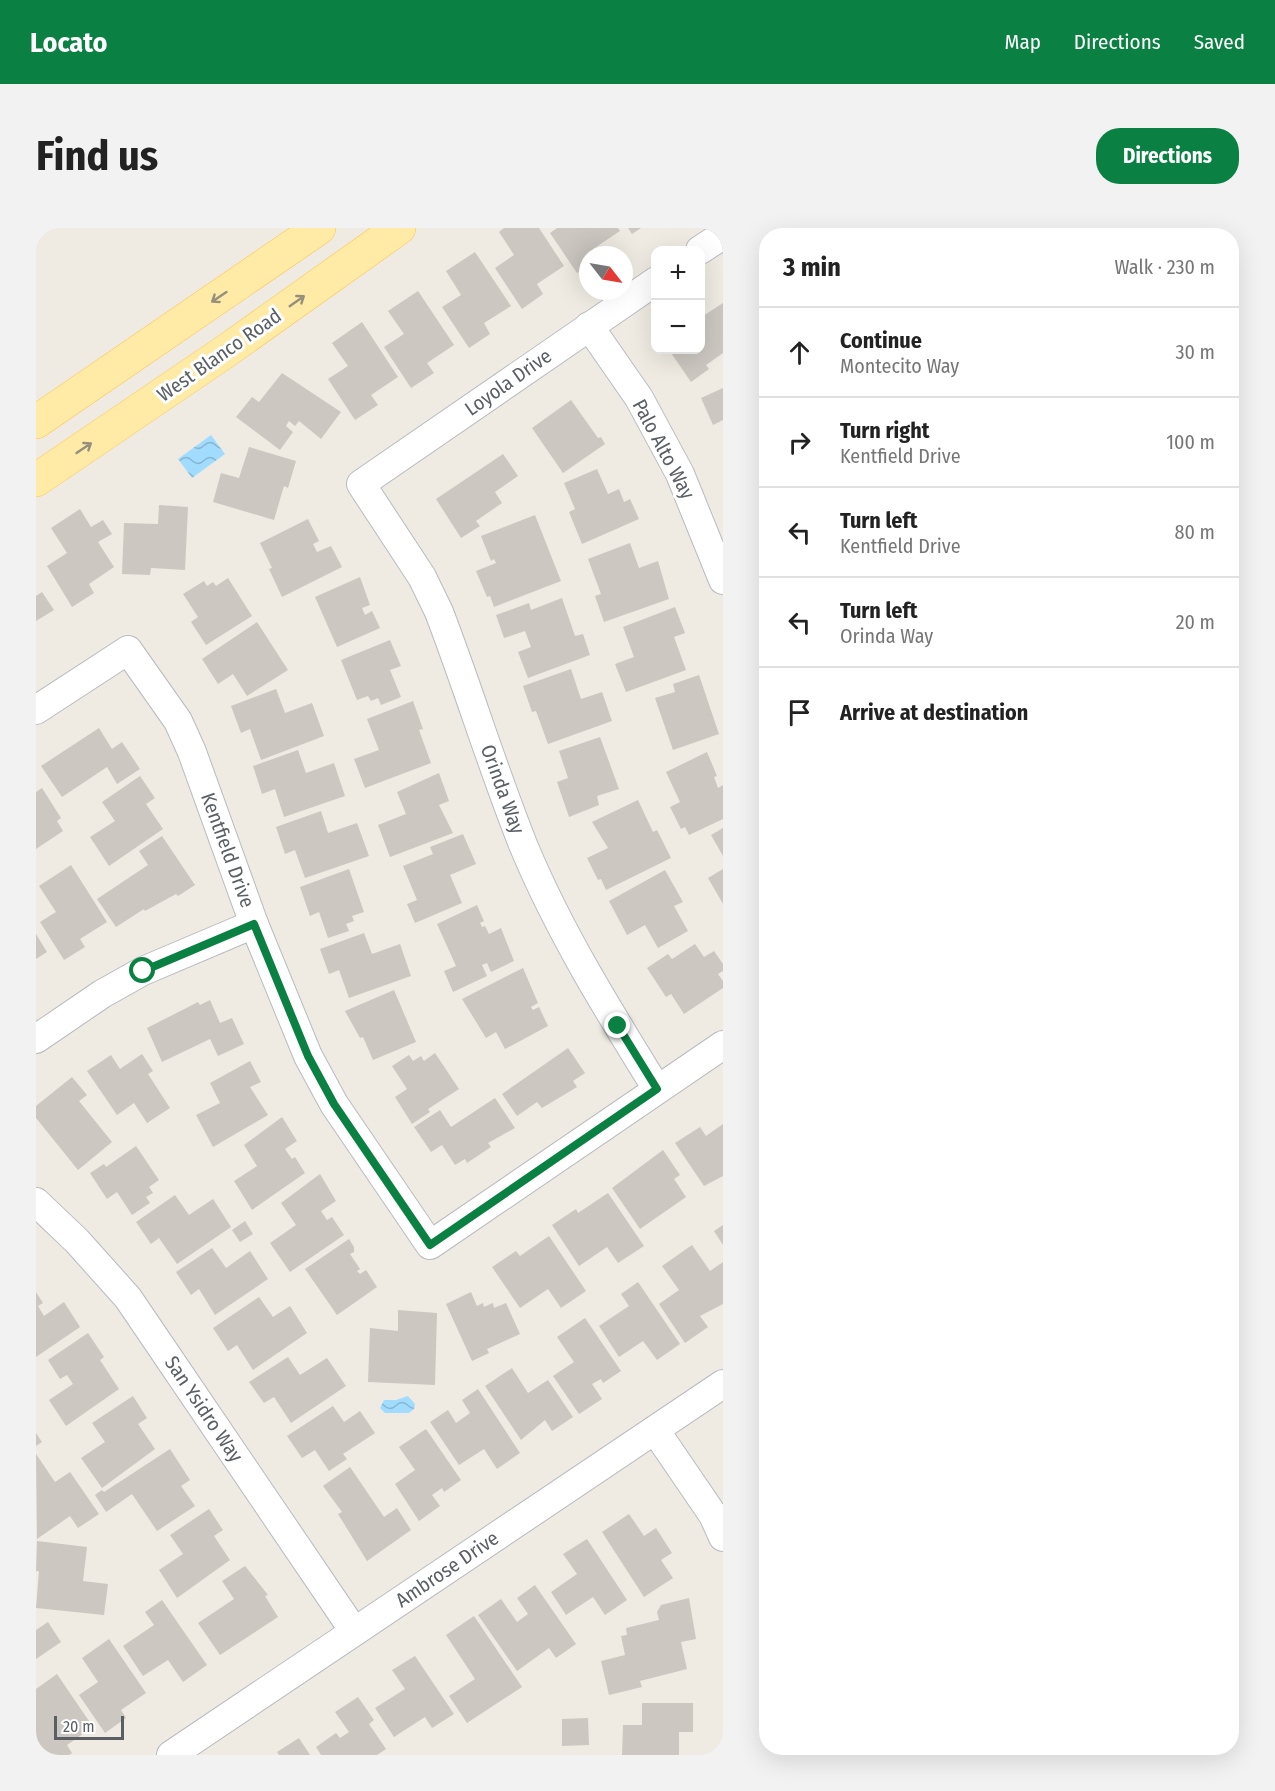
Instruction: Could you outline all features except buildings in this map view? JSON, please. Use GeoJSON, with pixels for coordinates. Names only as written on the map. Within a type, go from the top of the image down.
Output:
{"type":"FeatureCollection","features":[{"type":"Feature","properties":{"kind":"main road"},"geometry":{"type":"LineString","coordinates":[[36,422],[319,228]]}},
{"type":"Feature","properties":{"kind":"main road","name":"West Blanco Road"},"geometry":{"type":"LineString","coordinates":[[36,480],[226,351],[399,228]]}},
{"type":"Feature","properties":{"kind":"street"},"geometry":{"type":"LineString","coordinates":[[705,247],[723,235]]}},
{"type":"Feature","properties":{"kind":"street","name":"Loyola Drive"},"geometry":{"type":"LineString","coordinates":[[361,484],[651,283]]}},
{"type":"Feature","properties":{"kind":"street","name":"Palo Alto Way"},"geometry":{"type":"LineString","coordinates":[[589,326],[639,398],[680,474],[723,580]]}},
{"type":"Feature","properties":{"kind":"street","name":"Orinda Way"},"geometry":{"type":"LineString","coordinates":[[361,484],[422,577],[439,612],[514,819],[549,902],[579,964],[657,1089]]}},
{"type":"Feature","properties":{"kind":"street","name":"Kentfield Drive"},"geometry":{"type":"LineString","coordinates":[[36,710],[128,650],[178,721],[204,783],[254,924],[291,1018],[334,1104],[430,1245],[723,1045]]}},
{"type":"Feature","properties":{"kind":"street"},"geometry":{"type":"LineString","coordinates":[[36,1039],[102,994],[143,971],[254,924]]}},
{"type":"Feature","properties":{"kind":"street","name":"San Ysidro Way"},"geometry":{"type":"LineString","coordinates":[[36,1202],[77,1241],[128,1298],[354,1631]]}},
{"type":"Feature","properties":{"kind":"street","name":"Ambrose Drive"},"geometry":{"type":"LineString","coordinates":[[171,1755],[723,1384]]}},
{"type":"Feature","properties":{"kind":"street"},"geometry":{"type":"LineString","coordinates":[[655,1430],[713,1515],[723,1537]]}},
{"type":"Feature","properties":{"kind":"water"},"geometry":{"type":"Polygon","coordinates":[[[211,435],[225,454],[192,478],[178,459],[211,435]]]}},
{"type":"Feature","properties":{"kind":"water"},"geometry":{"type":"Polygon","coordinates":[[[408,1396],[415,1404],[414,1409],[409,1413],[385,1413],[380,1408],[384,1400],[396,1400],[408,1396]]]}},
{"type":"Feature","properties":{"kind":"route"},"geometry":{"type":"LineString","coordinates":[[143,971],[254,924],[308,1056],[334,1104],[430,1245],[657,1089],[618,1026]]}}]}
